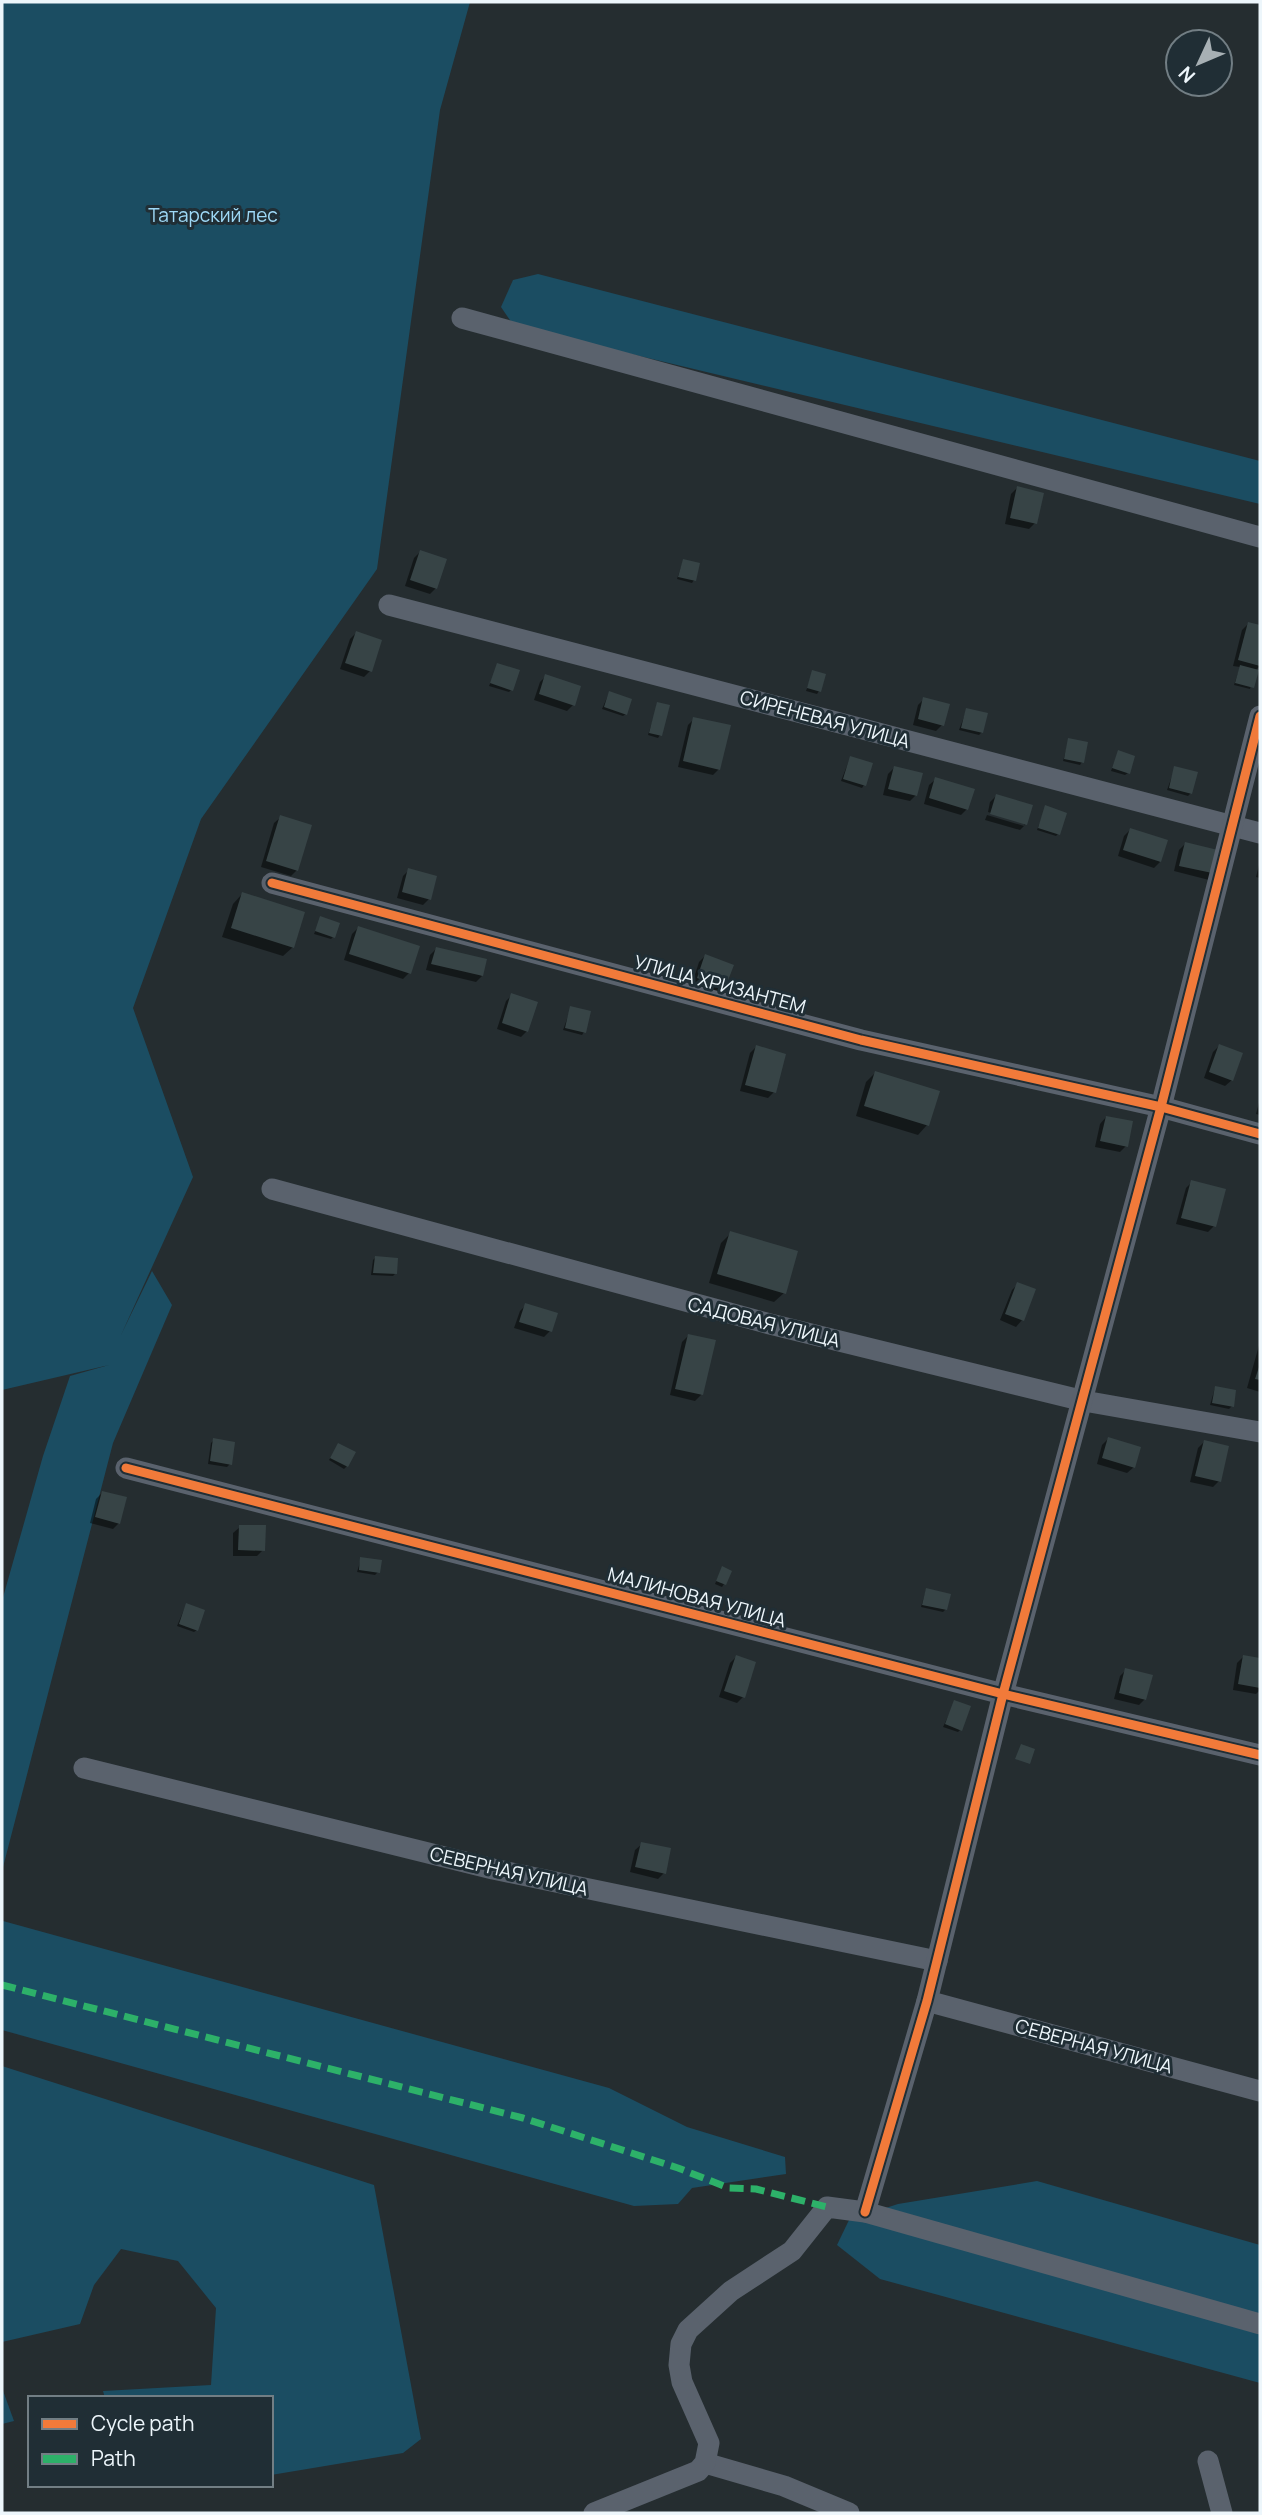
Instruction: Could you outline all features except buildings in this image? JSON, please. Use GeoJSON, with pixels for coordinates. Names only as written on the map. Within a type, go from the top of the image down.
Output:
{"type":"FeatureCollection","features":[{"type":"Feature","properties":{"kind":"street"},"geometry":{"type":"LineString","coordinates":[[461,318],[1260,537]]}},
{"type":"Feature","properties":{"kind":"street","name":"СИРЕНЕВАЯ УЛИЦА"},"geometry":{"type":"LineString","coordinates":[[389,605],[1260,833]]}},
{"type":"Feature","properties":{"kind":"street"},"geometry":{"type":"LineString","coordinates":[[865,2212],[927,2001],[1003,1694],[1084,1401],[1234,826],[1260,716]]}},
{"type":"Feature","properties":{"kind":"street","name":"УЛИЦА ХРИЗАНТЕМ"},"geometry":{"type":"LineString","coordinates":[[272,883],[860,1040],[1161,1107],[1260,1134]]}},
{"type":"Feature","properties":{"kind":"street","name":"САДОВАЯ УЛИЦА"},"geometry":{"type":"LineString","coordinates":[[272,1189],[769,1324],[1084,1401],[1260,1432]]}},
{"type":"Feature","properties":{"kind":"street","name":"МАЛИНОВАЯ УЛИЦА"},"geometry":{"type":"LineString","coordinates":[[126,1468],[1003,1694],[1260,1755]]}},
{"type":"Feature","properties":{"kind":"street","name":"СЕВЕРНАЯ УЛИЦА"},"geometry":{"type":"LineString","coordinates":[[84,1768],[493,1869],[937,1961]]}},
{"type":"Feature","properties":{"kind":"street","name":"СЕВЕРНАЯ УЛИЦА"},"geometry":{"type":"LineString","coordinates":[[927,2001],[1260,2091]]}},
{"type":"Feature","properties":{"kind":"street"},"geometry":{"type":"LineString","coordinates":[[594,2513],[698,2471],[705,2463],[709,2443],[682,2382],[679,2365],[681,2344],[688,2330],[731,2291],[792,2251],[827,2207],[865,2212],[1260,2324]]}},
{"type":"Feature","properties":{"kind":"street"},"geometry":{"type":"LineString","coordinates":[[1208,2461],[1222,2513]]}},
{"type":"Feature","properties":{"kind":"street"},"geometry":{"type":"LineString","coordinates":[[705,2463],[784,2486],[849,2513]]}},
{"type":"Feature","properties":{"kind":"green space","name":"Татарский лес"},"geometry":{"type":"Polygon","coordinates":[[[2,2],[470,2],[440,110],[377,569],[201,819],[133,1008],[193,1177],[121,1335],[152,1271],[172,1305],[113,1443],[2,1871],[2,1601],[43,1456],[70,1376],[109,1365],[2,1390],[2,2]]]}},
{"type":"Feature","properties":{"kind":"green space"},"geometry":{"type":"Polygon","coordinates":[[[538,274],[1260,461],[1260,504],[514,326],[501,307],[513,280],[538,274]]]}},
{"type":"Feature","properties":{"kind":"green space"},"geometry":{"type":"Polygon","coordinates":[[[2,1919],[609,2088],[687,2127],[785,2157],[786,2174],[692,2188],[678,2204],[634,2206],[2,2030],[2,1919]]]}},
{"type":"Feature","properties":{"kind":"green space"},"geometry":{"type":"Polygon","coordinates":[[[2,2066],[374,2185],[421,2439],[403,2453],[273,2475],[273,2396],[104,2396],[103,2391],[211,2385],[216,2308],[178,2261],[121,2249],[94,2285],[80,2324],[2,2342],[2,2066]]]}},
{"type":"Feature","properties":{"kind":"green space"},"geometry":{"type":"Polygon","coordinates":[[[1037,2181],[1260,2245],[1260,2383],[880,2279],[837,2245],[849,2220],[898,2204],[1037,2181]]]}},
{"type":"Feature","properties":{"kind":"green space"},"geometry":{"type":"Polygon","coordinates":[[[2,2388],[14,2421],[2,2424],[2,2388]]]}},
{"type":"Feature","properties":{"kind":"marked path"},"geometry":{"type":"LineString","coordinates":[[2,1985],[523,2118],[678,2168],[729,2188],[756,2189],[827,2207]]}},
{"type":"Feature","properties":{"kind":"cycle path"},"geometry":{"type":"LineString","coordinates":[[865,2212],[927,2001],[1003,1694],[1161,1107],[1260,716]]}},
{"type":"Feature","properties":{"kind":"cycle path"},"geometry":{"type":"LineString","coordinates":[[272,883],[861,1040],[1161,1107],[1260,1134]]}},
{"type":"Feature","properties":{"kind":"cycle path"},"geometry":{"type":"LineString","coordinates":[[126,1468],[1003,1694],[1260,1755]]}}]}
